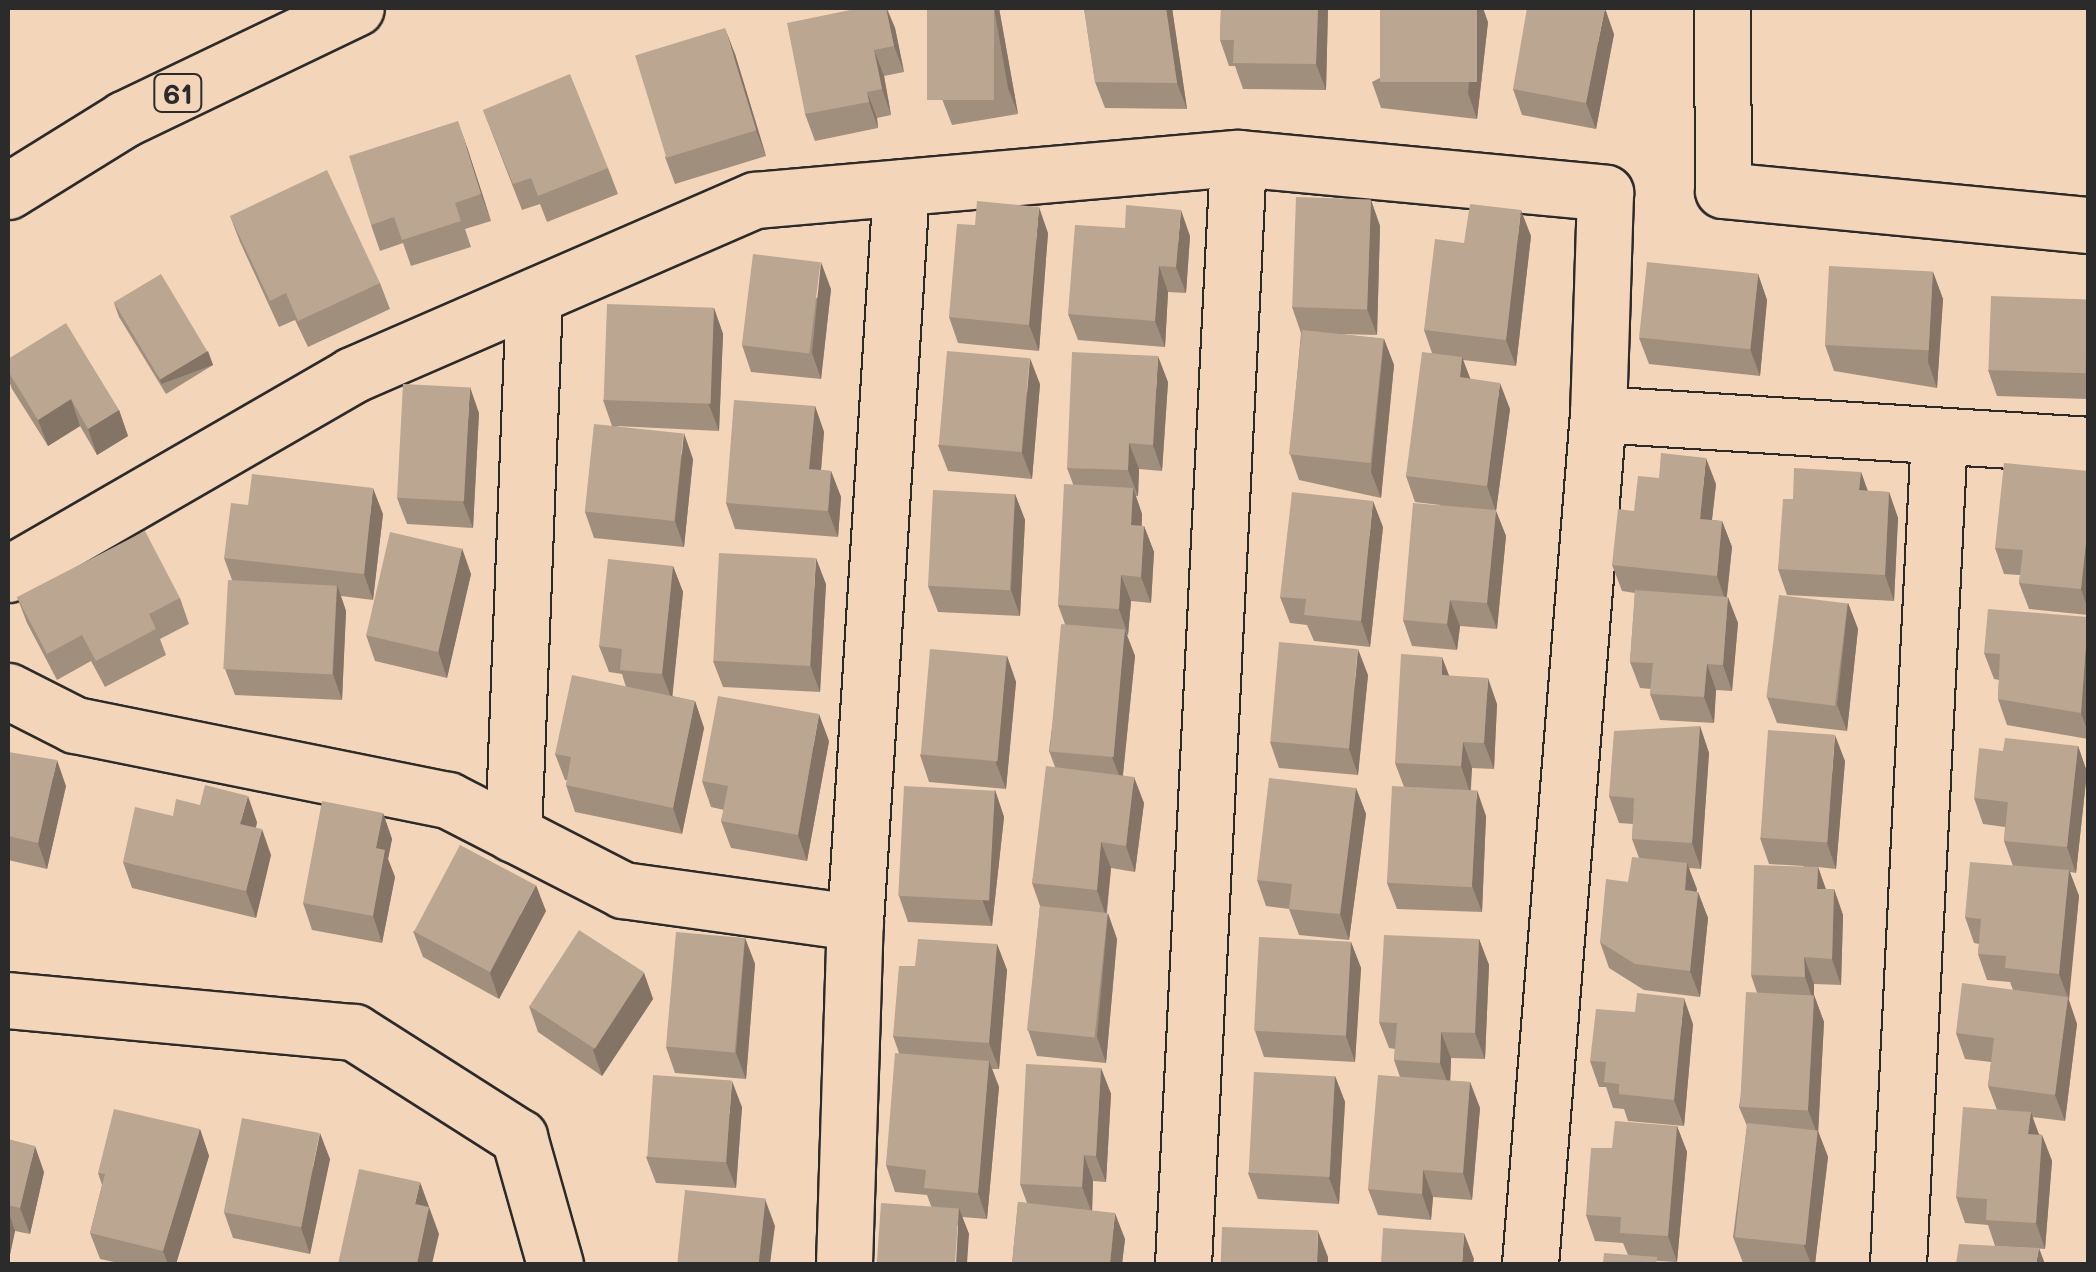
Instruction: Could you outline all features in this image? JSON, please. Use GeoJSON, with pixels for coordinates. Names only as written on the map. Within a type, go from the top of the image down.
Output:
{"type":"FeatureCollection","features":[{"type":"Feature","properties":{"kind":"street","name":"61"},"geometry":{"type":"LineString","coordinates":[[8,191],[124,119],[356,8]]}},
{"type":"Feature","properties":{"kind":"street"},"geometry":{"type":"LineString","coordinates":[[1722,8],[1723,190],[2088,224]]}},
{"type":"Feature","properties":{"kind":"street"},"geometry":{"type":"LineString","coordinates":[[1183,1264],[1238,158]]}},
{"type":"Feature","properties":{"kind":"street"},"geometry":{"type":"LineString","coordinates":[[8,574],[352,376],[756,200],[1238,158],[1605,194],[1598,414],[1530,1264]]}},
{"type":"Feature","properties":{"kind":"street"},"geometry":{"type":"LineString","coordinates":[[844,1264],[855,922],[901,187]]}},
{"type":"Feature","properties":{"kind":"street"},"geometry":{"type":"LineString","coordinates":[[513,834],[534,296]]}},
{"type":"Feature","properties":{"kind":"street"},"geometry":{"type":"LineString","coordinates":[[1598,414],[2088,445]]}},
{"type":"Feature","properties":{"kind":"street"},"geometry":{"type":"LineString","coordinates":[[1898,1264],[1939,436]]}},
{"type":"Feature","properties":{"kind":"street"},"geometry":{"type":"LineString","coordinates":[[8,690],[75,726],[448,800],[622,890],[855,922]]}},
{"type":"Feature","properties":{"kind":"street"},"geometry":{"type":"LineString","coordinates":[[8,1000],[354,1032],[519,1137],[555,1264]]}},
{"type":"Feature","properties":{"kind":"building"},"geometry":{"type":"Polygon","coordinates":[[[860,8],[886,8],[894,46],[874,50],[882,89],[867,92],[869,102],[805,114],[787,23],[860,8]]]}},
{"type":"Feature","properties":{"kind":"building"},"geometry":{"type":"Polygon","coordinates":[[[927,8],[994,8],[994,100],[927,100],[927,8]]]}},
{"type":"Feature","properties":{"kind":"building"},"geometry":{"type":"Polygon","coordinates":[[[1084,8],[1166,8],[1177,83],[1095,82],[1084,8]]]}},
{"type":"Feature","properties":{"kind":"building"},"geometry":{"type":"Polygon","coordinates":[[[1221,8],[1318,8],[1316,64],[1233,63],[1234,40],[1220,40],[1221,8]]]}},
{"type":"Feature","properties":{"kind":"building"},"geometry":{"type":"Polygon","coordinates":[[[1380,8],[1477,8],[1477,82],[1380,82],[1380,8]]]}},
{"type":"Feature","properties":{"kind":"building"},"geometry":{"type":"Polygon","coordinates":[[[1527,8],[1605,8],[1586,103],[1513,89],[1527,8]]]}},
{"type":"Feature","properties":{"kind":"building"},"geometry":{"type":"Polygon","coordinates":[[[725,28],[756,130],[666,158],[635,55],[725,28]]]}},
{"type":"Feature","properties":{"kind":"building"},"geometry":{"type":"Polygon","coordinates":[[[570,74],[608,168],[538,196],[531,178],[513,184],[483,110],[570,74]]]}},
{"type":"Feature","properties":{"kind":"building"},"geometry":{"type":"Polygon","coordinates":[[[458,121],[481,194],[455,203],[461,221],[402,240],[394,217],[371,225],[349,156],[458,121]]]}},
{"type":"Feature","properties":{"kind":"building"},"geometry":{"type":"Polygon","coordinates":[[[327,170],[380,283],[298,321],[286,293],[270,301],[230,216],[327,170]]]}},
{"type":"Feature","properties":{"kind":"building"},"geometry":{"type":"Polygon","coordinates":[[[1296,197],[1371,200],[1367,310],[1292,307],[1296,197]]]}},
{"type":"Feature","properties":{"kind":"building"},"geometry":{"type":"Polygon","coordinates":[[[977,201],[1039,207],[1029,325],[949,317],[957,224],[975,225],[977,201]]]}},
{"type":"Feature","properties":{"kind":"building"},"geometry":{"type":"Polygon","coordinates":[[[1470,204],[1521,210],[1506,340],[1424,330],[1435,239],[1464,243],[1470,204]]]}},
{"type":"Feature","properties":{"kind":"building"},"geometry":{"type":"Polygon","coordinates":[[[1126,205],[1181,210],[1176,267],[1159,266],[1155,321],[1068,314],[1075,225],[1125,228],[1126,205]]]}},
{"type":"Feature","properties":{"kind":"building"},"geometry":{"type":"Polygon","coordinates":[[[753,254],[820,262],[809,354],[742,345],[753,254]]]}},
{"type":"Feature","properties":{"kind":"building"},"geometry":{"type":"Polygon","coordinates":[[[1647,262],[1758,274],[1750,349],[1639,338],[1647,262]]]}},
{"type":"Feature","properties":{"kind":"building"},"geometry":{"type":"Polygon","coordinates":[[[1829,266],[1933,271],[1929,350],[1825,345],[1829,266]]]}},
{"type":"Feature","properties":{"kind":"building"},"geometry":{"type":"Polygon","coordinates":[[[161,274],[207,351],[160,379],[114,302],[161,274]]]}},
{"type":"Feature","properties":{"kind":"building"},"geometry":{"type":"Polygon","coordinates":[[[1991,296],[2088,299],[2085,373],[1988,370],[1991,296]]]}},
{"type":"Feature","properties":{"kind":"building"},"geometry":{"type":"Polygon","coordinates":[[[607,304],[714,308],[711,404],[604,400],[607,304]]]}},
{"type":"Feature","properties":{"kind":"building"},"geometry":{"type":"Polygon","coordinates":[[[66,323],[119,410],[88,429],[71,399],[38,420],[8,371],[8,359],[66,323]]]}},
{"type":"Feature","properties":{"kind":"building"},"geometry":{"type":"Polygon","coordinates":[[[1302,330],[1384,339],[1370,463],[1289,454],[1302,330]]]}},
{"type":"Feature","properties":{"kind":"building"},"geometry":{"type":"Polygon","coordinates":[[[947,351],[1030,358],[1021,452],[939,445],[947,351]]]}},
{"type":"Feature","properties":{"kind":"building"},"geometry":{"type":"Polygon","coordinates":[[[1072,352],[1158,356],[1153,445],[1129,443],[1128,470],[1067,468],[1072,352]]]}},
{"type":"Feature","properties":{"kind":"building"},"geometry":{"type":"Polygon","coordinates":[[[1422,352],[1462,357],[1460,377],[1500,383],[1487,486],[1406,476],[1422,352]]]}},
{"type":"Feature","properties":{"kind":"building"},"geometry":{"type":"Polygon","coordinates":[[[403,384],[470,388],[464,501],[397,498],[403,384]]]}},
{"type":"Feature","properties":{"kind":"building"},"geometry":{"type":"Polygon","coordinates":[[[734,400],[815,406],[809,469],[831,471],[828,511],[726,503],[734,400]]]}},
{"type":"Feature","properties":{"kind":"building"},"geometry":{"type":"Polygon","coordinates":[[[594,424],[684,433],[674,521],[585,512],[594,424]]]}},
{"type":"Feature","properties":{"kind":"building"},"geometry":{"type":"Polygon","coordinates":[[[1661,453],[1706,458],[1700,519],[1722,521],[1717,576],[1612,565],[1618,509],[1634,511],[1638,476],[1659,478],[1661,453]]]}},
{"type":"Feature","properties":{"kind":"building"},"geometry":{"type":"Polygon","coordinates":[[[2004,463],[2088,471],[2088,523],[2081,589],[2019,583],[2023,550],[1995,548],[2004,463]]]}},
{"type":"Feature","properties":{"kind":"building"},"geometry":{"type":"Polygon","coordinates":[[[1794,468],[1861,472],[1859,490],[1889,492],[1885,575],[1778,569],[1783,499],[1793,499],[1794,468]]]}},
{"type":"Feature","properties":{"kind":"building"},"geometry":{"type":"Polygon","coordinates":[[[252,474],[373,488],[364,574],[224,558],[231,503],[248,505],[252,474]]]}},
{"type":"Feature","properties":{"kind":"building"},"geometry":{"type":"Polygon","coordinates":[[[1064,484],[1133,488],[1131,525],[1144,526],[1141,577],[1121,575],[1119,609],[1058,605],[1064,484]]]}},
{"type":"Feature","properties":{"kind":"building"},"geometry":{"type":"Polygon","coordinates":[[[933,490],[1015,494],[1010,590],[928,586],[933,490]]]}},
{"type":"Feature","properties":{"kind":"building"},"geometry":{"type":"Polygon","coordinates":[[[1292,492],[1373,501],[1361,621],[1304,615],[1306,599],[1280,597],[1292,492]]]}},
{"type":"Feature","properties":{"kind":"building"},"geometry":{"type":"Polygon","coordinates":[[[1413,503],[1496,510],[1487,603],[1450,600],[1447,624],[1403,620],[1413,503]]]}},
{"type":"Feature","properties":{"kind":"building"},"geometry":{"type":"Polygon","coordinates":[[[145,531],[180,598],[149,614],[156,629],[96,661],[82,635],[47,654],[17,597],[145,531]]]}},
{"type":"Feature","properties":{"kind":"building"},"geometry":{"type":"Polygon","coordinates":[[[390,532],[462,549],[438,652],[366,635],[390,532]]]}},
{"type":"Feature","properties":{"kind":"building"},"geometry":{"type":"Polygon","coordinates":[[[719,553],[816,558],[810,666],[713,661],[719,553]]]}},
{"type":"Feature","properties":{"kind":"building"},"geometry":{"type":"Polygon","coordinates":[[[608,559],[673,566],[662,674],[620,670],[622,649],[599,646],[608,559]]]}},
{"type":"Feature","properties":{"kind":"building"},"geometry":{"type":"Polygon","coordinates":[[[228,580],[337,586],[332,675],[223,669],[228,580]]]}},
{"type":"Feature","properties":{"kind":"building"},"geometry":{"type":"Polygon","coordinates":[[[1635,590],[1728,597],[1723,665],[1707,664],[1704,697],[1650,694],[1653,663],[1630,662],[1635,590]]]}},
{"type":"Feature","properties":{"kind":"building"},"geometry":{"type":"Polygon","coordinates":[[[1779,595],[1847,603],[1835,706],[1766,697],[1779,595]]]}},
{"type":"Feature","properties":{"kind":"building"},"geometry":{"type":"Polygon","coordinates":[[[1988,609],[2088,617],[2081,713],[1998,699],[2000,654],[1984,653],[1988,609]]]}},
{"type":"Feature","properties":{"kind":"building"},"geometry":{"type":"Polygon","coordinates":[[[1061,624],[1125,630],[1114,757],[1050,752],[1061,624]]]}},
{"type":"Feature","properties":{"kind":"building"},"geometry":{"type":"Polygon","coordinates":[[[1279,642],[1358,649],[1349,749],[1270,742],[1279,642]]]}},
{"type":"Feature","properties":{"kind":"building"},"geometry":{"type":"Polygon","coordinates":[[[930,649],[1007,656],[997,761],[921,755],[930,649]]]}},
{"type":"Feature","properties":{"kind":"building"},"geometry":{"type":"Polygon","coordinates":[[[1401,654],[1442,657],[1442,675],[1488,678],[1484,743],[1463,742],[1461,766],[1395,763],[1401,654]]]}},
{"type":"Feature","properties":{"kind":"building"},"geometry":{"type":"Polygon","coordinates":[[[572,675],[695,701],[673,808],[566,785],[571,757],[555,754],[572,675]]]}},
{"type":"Feature","properties":{"kind":"building"},"geometry":{"type":"Polygon","coordinates":[[[718,696],[819,714],[798,835],[721,821],[728,786],[702,781],[718,696]]]}},
{"type":"Feature","properties":{"kind":"building"},"geometry":{"type":"Polygon","coordinates":[[[1700,726],[1692,843],[1632,839],[1634,798],[1609,796],[1614,731],[1700,726]]]}},
{"type":"Feature","properties":{"kind":"building"},"geometry":{"type":"Polygon","coordinates":[[[1768,730],[1835,735],[1827,842],[1760,838],[1768,730]]]}},
{"type":"Feature","properties":{"kind":"building"},"geometry":{"type":"Polygon","coordinates":[[[2005,738],[2078,746],[2067,847],[2004,841],[2008,802],[1974,798],[1979,748],[2003,751],[2005,738]]]}},
{"type":"Feature","properties":{"kind":"building"},"geometry":{"type":"Polygon","coordinates":[[[8,752],[57,760],[38,843],[8,836],[8,752]]]}},
{"type":"Feature","properties":{"kind":"building"},"geometry":{"type":"Polygon","coordinates":[[[1046,766],[1134,777],[1126,846],[1101,842],[1097,890],[1032,883],[1046,766]]]}},
{"type":"Feature","properties":{"kind":"building"},"geometry":{"type":"Polygon","coordinates":[[[1269,778],[1356,788],[1340,914],[1289,909],[1292,884],[1257,880],[1269,778]]]}},
{"type":"Feature","properties":{"kind":"building"},"geometry":{"type":"Polygon","coordinates":[[[205,785],[248,796],[240,824],[262,829],[246,891],[123,862],[135,807],[173,816],[176,799],[200,805],[205,785]]]}},
{"type":"Feature","properties":{"kind":"building"},"geometry":{"type":"Polygon","coordinates":[[[904,786],[995,791],[989,901],[898,896],[904,786]]]}},
{"type":"Feature","properties":{"kind":"building"},"geometry":{"type":"Polygon","coordinates":[[[1392,786],[1477,790],[1472,887],[1387,883],[1392,786]]]}},
{"type":"Feature","properties":{"kind":"building"},"geometry":{"type":"Polygon","coordinates":[[[322,801],[383,813],[376,848],[385,850],[373,916],[303,903],[322,801]]]}},
{"type":"Feature","properties":{"kind":"building"},"geometry":{"type":"Polygon","coordinates":[[[460,845],[536,885],[490,972],[414,932],[460,845]]]}},
{"type":"Feature","properties":{"kind":"building"},"geometry":{"type":"Polygon","coordinates":[[[1632,857],[1687,863],[1685,890],[1698,892],[1690,971],[1635,964],[1600,942],[1606,879],[1628,882],[1632,857]]]}},
{"type":"Feature","properties":{"kind":"building"},"geometry":{"type":"Polygon","coordinates":[[[1970,862],[2069,870],[2059,974],[2005,968],[2006,956],[1978,954],[1981,919],[1965,917],[1970,862]]]}},
{"type":"Feature","properties":{"kind":"building"},"geometry":{"type":"Polygon","coordinates":[[[1754,865],[1818,867],[1817,889],[1834,889],[1832,959],[1804,957],[1805,977],[1751,975],[1754,865]]]}},
{"type":"Feature","properties":{"kind":"building"},"geometry":{"type":"Polygon","coordinates":[[[1040,906],[1108,913],[1095,1037],[1027,1030],[1040,906]]]}},
{"type":"Feature","properties":{"kind":"building"},"geometry":{"type":"Polygon","coordinates":[[[579,930],[644,972],[595,1049],[529,1006],[579,930]]]}},
{"type":"Feature","properties":{"kind":"building"},"geometry":{"type":"Polygon","coordinates":[[[676,932],[745,938],[735,1053],[666,1047],[676,932]]]}},
{"type":"Feature","properties":{"kind":"building"},"geometry":{"type":"Polygon","coordinates":[[[1384,935],[1479,939],[1475,1033],[1441,1032],[1440,1063],[1394,1060],[1397,1023],[1379,1022],[1384,935]]]}},
{"type":"Feature","properties":{"kind":"building"},"geometry":{"type":"Polygon","coordinates":[[[1259,937],[1351,942],[1346,1036],[1254,1031],[1259,937]]]}},
{"type":"Feature","properties":{"kind":"building"},"geometry":{"type":"Polygon","coordinates":[[[918,939],[997,944],[989,1043],[893,1036],[899,966],[915,966],[918,939]]]}},
{"type":"Feature","properties":{"kind":"building"},"geometry":{"type":"Polygon","coordinates":[[[1962,983],[2068,997],[2055,1095],[1988,1086],[1994,1038],[1956,1033],[1962,983]]]}},
{"type":"Feature","properties":{"kind":"building"},"geometry":{"type":"Polygon","coordinates":[[[1746,992],[1814,996],[1808,1110],[1740,1107],[1746,992]]]}},
{"type":"Feature","properties":{"kind":"building"},"geometry":{"type":"Polygon","coordinates":[[[1637,993],[1684,998],[1674,1100],[1619,1094],[1619,1084],[1604,1082],[1606,1062],[1590,1061],[1596,1009],[1635,1012],[1637,993]]]}},
{"type":"Feature","properties":{"kind":"building"},"geometry":{"type":"Polygon","coordinates":[[[895,1053],[989,1061],[978,1193],[924,1188],[926,1170],[886,1165],[895,1053]]]}},
{"type":"Feature","properties":{"kind":"building"},"geometry":{"type":"Polygon","coordinates":[[[1026,1064],[1101,1068],[1096,1156],[1084,1155],[1082,1187],[1020,1184],[1026,1064]]]}},
{"type":"Feature","properties":{"kind":"building"},"geometry":{"type":"Polygon","coordinates":[[[1254,1072],[1335,1076],[1330,1177],[1249,1173],[1254,1072]]]}},
{"type":"Feature","properties":{"kind":"building"},"geometry":{"type":"Polygon","coordinates":[[[653,1075],[732,1081],[726,1162],[647,1157],[653,1075]]]}},
{"type":"Feature","properties":{"kind":"building"},"geometry":{"type":"Polygon","coordinates":[[[1378,1075],[1470,1082],[1463,1173],[1423,1170],[1422,1194],[1368,1189],[1378,1075]]]}},
{"type":"Feature","properties":{"kind":"building"},"geometry":{"type":"Polygon","coordinates":[[[1963,1107],[2031,1112],[2028,1134],[2042,1135],[2036,1223],[1986,1220],[1987,1199],[1956,1197],[1963,1107]]]}},
{"type":"Feature","properties":{"kind":"building"},"geometry":{"type":"Polygon","coordinates":[[[114,1109],[200,1129],[163,1251],[90,1233],[105,1174],[98,1173],[114,1109]]]}},
{"type":"Feature","properties":{"kind":"building"},"geometry":{"type":"Polygon","coordinates":[[[242,1118],[320,1133],[301,1227],[224,1212],[242,1118]]]}},
{"type":"Feature","properties":{"kind":"building"},"geometry":{"type":"Polygon","coordinates":[[[1615,1121],[1677,1126],[1668,1236],[1620,1233],[1621,1217],[1586,1215],[1591,1148],[1612,1148],[1615,1121]]]}},
{"type":"Feature","properties":{"kind":"building"},"geometry":{"type":"Polygon","coordinates":[[[1747,1123],[1818,1130],[1806,1245],[1735,1237],[1747,1123]]]}},
{"type":"Feature","properties":{"kind":"building"},"geometry":{"type":"Polygon","coordinates":[[[8,1139],[35,1146],[20,1208],[8,1205],[8,1139]]]}},
{"type":"Feature","properties":{"kind":"building"},"geometry":{"type":"Polygon","coordinates":[[[359,1169],[420,1182],[415,1204],[429,1207],[417,1264],[338,1264],[359,1169]]]}},
{"type":"Feature","properties":{"kind":"building"},"geometry":{"type":"Polygon","coordinates":[[[685,1190],[766,1198],[759,1264],[677,1264],[685,1190]]]}},
{"type":"Feature","properties":{"kind":"building"},"geometry":{"type":"Polygon","coordinates":[[[1018,1202],[1115,1213],[1110,1264],[1012,1264],[1018,1202]]]}},
{"type":"Feature","properties":{"kind":"building"},"geometry":{"type":"Polygon","coordinates":[[[881,1203],[959,1208],[955,1264],[877,1264],[881,1203]]]}},
{"type":"Feature","properties":{"kind":"building"},"geometry":{"type":"Polygon","coordinates":[[[1222,1227],[1318,1230],[1317,1264],[1221,1264],[1222,1227]]]}},
{"type":"Feature","properties":{"kind":"building"},"geometry":{"type":"Polygon","coordinates":[[[1383,1228],[1464,1233],[1462,1264],[1381,1264],[1383,1228]]]}},
{"type":"Feature","properties":{"kind":"building"},"geometry":{"type":"Polygon","coordinates":[[[1959,1244],[2039,1248],[2036,1264],[1956,1264],[1959,1244]]]}},
{"type":"Feature","properties":{"kind":"building"},"geometry":{"type":"Polygon","coordinates":[[[1604,1253],[1657,1257],[1656,1264],[1603,1264],[1604,1253]]]}}]}
